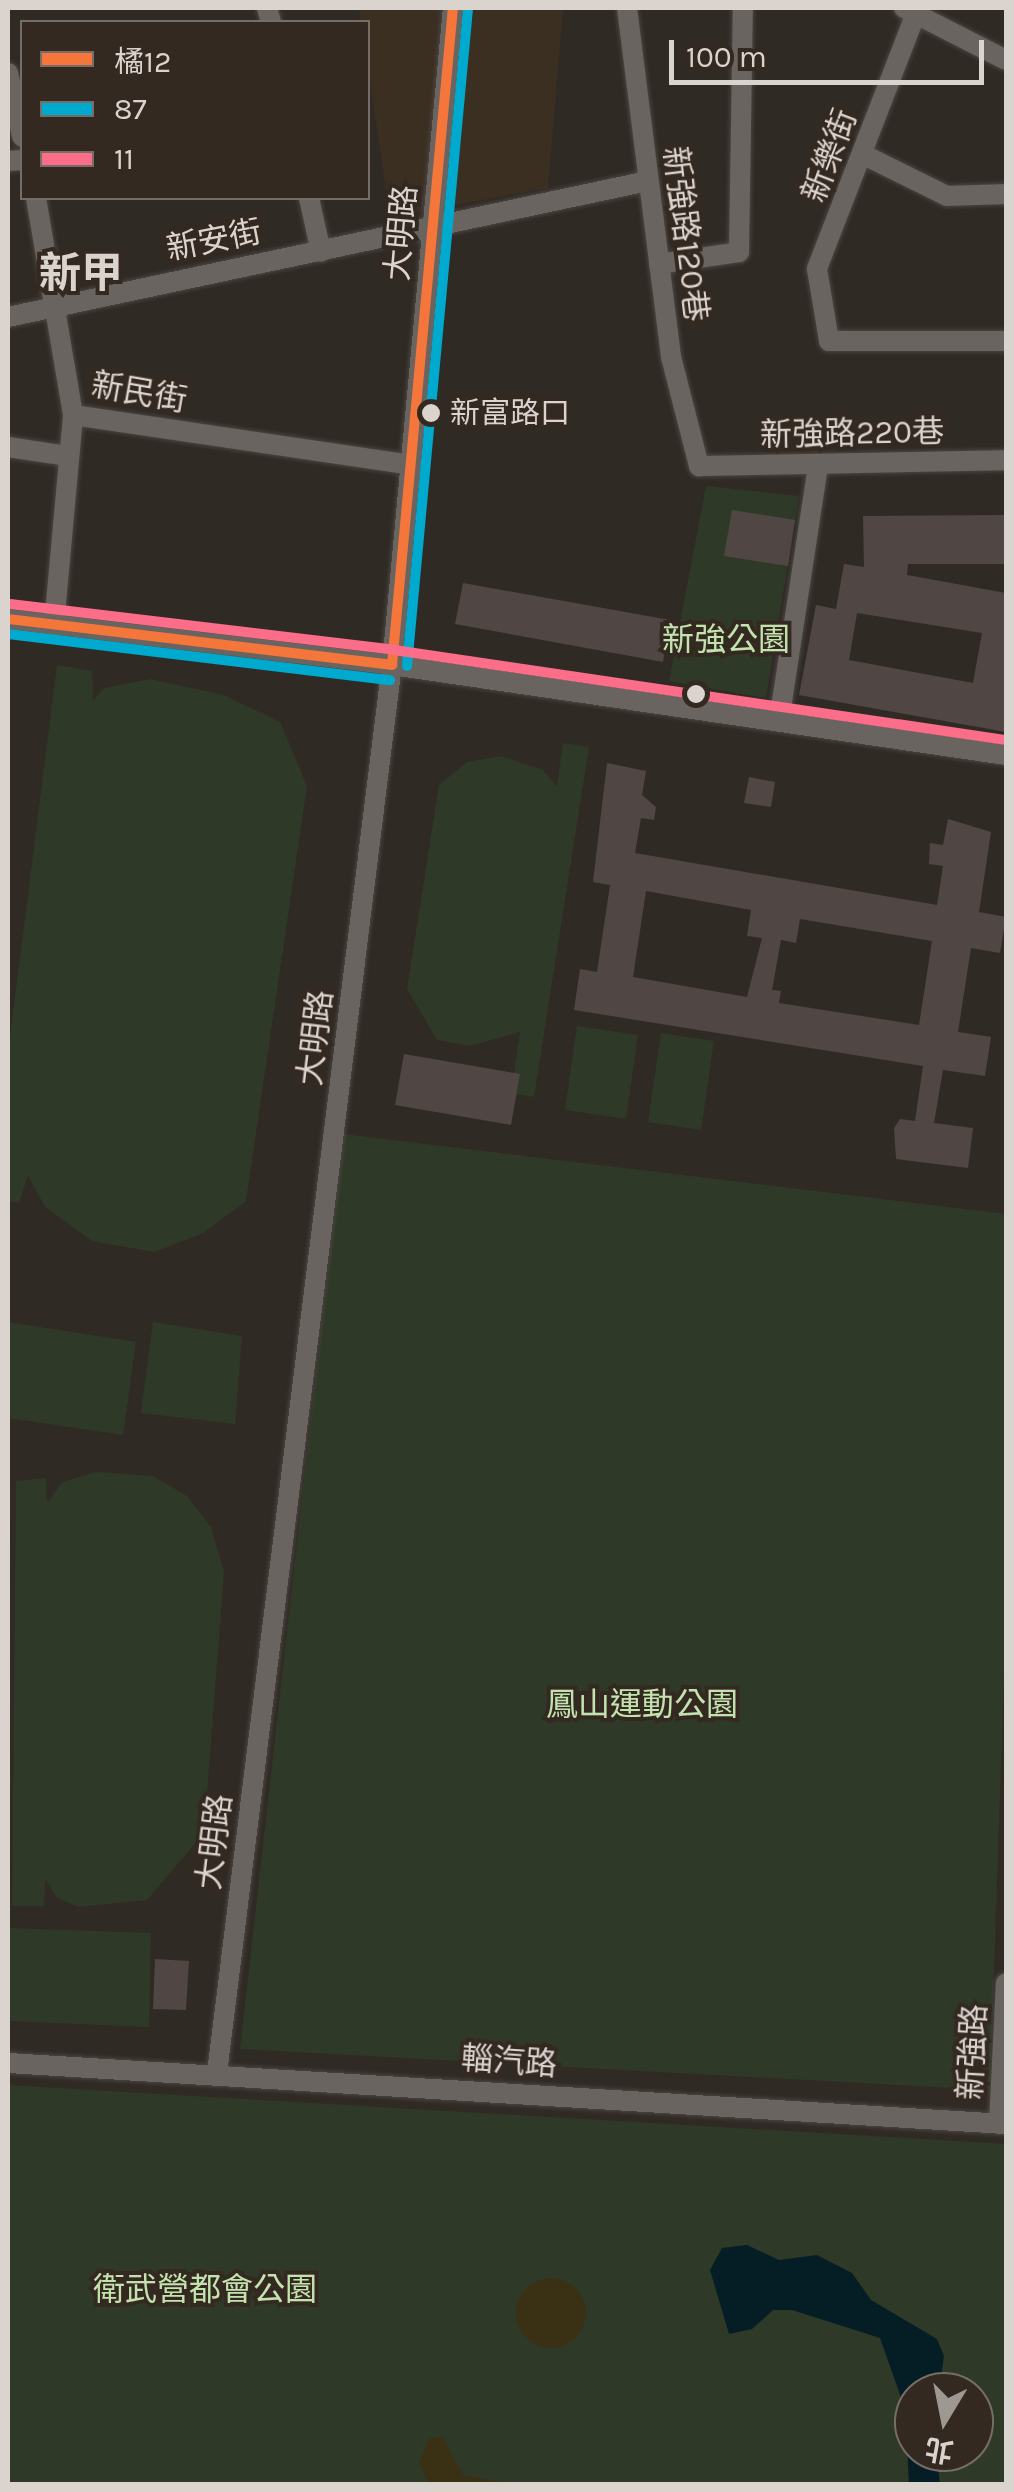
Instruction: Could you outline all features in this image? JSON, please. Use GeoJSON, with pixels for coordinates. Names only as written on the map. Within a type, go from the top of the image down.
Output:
{"type":"FeatureCollection","features":[{"type":"Feature","properties":{"kind":"street","name":"大明路"},"geometry":{"type":"LineString","coordinates":[[218,2073],[392,665],[453,8]]}},
{"type":"Feature","properties":{"kind":"street","name":"新強路120巷"},"geometry":{"type":"LineString","coordinates":[[626,8],[671,357],[700,466]]}},
{"type":"Feature","properties":{"kind":"street"},"geometry":{"type":"LineString","coordinates":[[659,264],[739,252],[743,8]]}},
{"type":"Feature","properties":{"kind":"street"},"geometry":{"type":"LineString","coordinates":[[913,10],[1006,60]]}},
{"type":"Feature","properties":{"kind":"street","name":"新樂街"},"geometry":{"type":"LineString","coordinates":[[913,10],[817,269],[829,341],[1006,340]]}},
{"type":"Feature","properties":{"kind":"street"},"geometry":{"type":"LineString","coordinates":[[8,72],[20,123]]}},
{"type":"Feature","properties":{"kind":"street"},"geometry":{"type":"LineString","coordinates":[[862,154],[947,196],[1006,194]]}},
{"type":"Feature","properties":{"kind":"street","name":"新安街"},"geometry":{"type":"LineString","coordinates":[[8,317],[56,301],[321,252],[648,182]]}},
{"type":"Feature","properties":{"kind":"street","name":"新民街"},"geometry":{"type":"LineString","coordinates":[[36,200],[72,415],[411,465]]}},
{"type":"Feature","properties":{"kind":"street"},"geometry":{"type":"LineString","coordinates":[[309,200],[321,252]]}},
{"type":"Feature","properties":{"kind":"street"},"geometry":{"type":"LineString","coordinates":[[54,625],[72,415]]}},
{"type":"Feature","properties":{"kind":"street"},"geometry":{"type":"LineString","coordinates":[[8,447],[68,456]]}},
{"type":"Feature","properties":{"kind":"street","name":"新強路220巷"},"geometry":{"type":"LineString","coordinates":[[700,466],[1006,460]]}},
{"type":"Feature","properties":{"kind":"street"},"geometry":{"type":"LineString","coordinates":[[778,721],[818,466]]}},
{"type":"Feature","properties":{"kind":"street"},"geometry":{"type":"LineString","coordinates":[[8,619],[392,665],[1006,755]]}},
{"type":"Feature","properties":{"kind":"street","name":"新強路"},"geometry":{"type":"LineString","coordinates":[[1003,2124],[1006,1983]]}},
{"type":"Feature","properties":{"kind":"street","name":"輜汽路"},"geometry":{"type":"LineString","coordinates":[[8,2063],[1003,2124]]}},
{"type":"Feature","properties":{"kind":"shaded area"},"geometry":{"type":"Polygon","coordinates":[[[359,8],[563,8],[548,188],[390,217],[370,82],[370,20],[361,20],[359,8]]]}},
{"type":"Feature","properties":{"kind":"green space","name":"新強公園"},"geometry":{"type":"Polygon","coordinates":[[[706,486],[799,496],[766,698],[669,681],[706,486]]]}},
{"type":"Feature","properties":{"kind":"green space"},"geometry":{"type":"Polygon","coordinates":[[[57,665],[92,671],[93,701],[104,688],[150,679],[224,695],[280,722],[307,786],[246,1201],[203,1233],[154,1252],[92,1241],[45,1207],[28,1175],[19,1203],[8,1201],[8,1053],[57,665]]]}},
{"type":"Feature","properties":{"kind":"green space"},"geometry":{"type":"Polygon","coordinates":[[[563,743],[589,747],[534,1097],[511,1093],[520,1032],[470,1046],[437,1040],[407,989],[439,785],[467,762],[501,756],[543,770],[557,787],[563,743]]]}},
{"type":"Feature","properties":{"kind":"green space"},"geometry":{"type":"Polygon","coordinates":[[[577,1026],[638,1035],[626,1119],[565,1110],[577,1026]]]}},
{"type":"Feature","properties":{"kind":"green space"},"geometry":{"type":"Polygon","coordinates":[[[661,1033],[714,1041],[701,1130],[648,1122],[661,1033]]]}},
{"type":"Feature","properties":{"kind":"green space","name":"鳳山運動公園"},"geometry":{"type":"Polygon","coordinates":[[[343,1134],[1006,1214],[1006,1615],[990,2090],[240,2049],[343,1134]]]}},
{"type":"Feature","properties":{"kind":"green space"},"geometry":{"type":"Polygon","coordinates":[[[8,1322],[136,1342],[123,1435],[8,1418],[8,1322]]]}},
{"type":"Feature","properties":{"kind":"green space"},"geometry":{"type":"Polygon","coordinates":[[[153,1322],[242,1336],[235,1424],[141,1413],[153,1322]]]}},
{"type":"Feature","properties":{"kind":"green space"},"geometry":{"type":"Polygon","coordinates":[[[96,1472],[153,1476],[187,1496],[211,1527],[224,1572],[204,1833],[147,1900],[78,1907],[56,1897],[45,1878],[44,1906],[12,1906],[16,1481],[46,1478],[47,1503],[62,1482],[96,1472]]]}},
{"type":"Feature","properties":{"kind":"green space"},"geometry":{"type":"Polygon","coordinates":[[[8,1928],[151,1933],[149,2027],[8,2021],[8,1928]]]}},
{"type":"Feature","properties":{"kind":"green space","name":"衛武營都會公園"},"geometry":{"type":"Polygon","coordinates":[[[8,2085],[1006,2144],[1006,2484],[8,2484],[8,2085]]]}},
{"type":"Feature","properties":{"kind":"sand"},"geometry":{"type":"Polygon","coordinates":[[[551,2278],[565,2280],[576,2288],[584,2299],[584,2327],[576,2338],[565,2346],[551,2348],[537,2346],[526,2338],[518,2327],[516,2313],[518,2299],[526,2288],[537,2280],[551,2278]]]}},
{"type":"Feature","properties":{"kind":"sand"},"geometry":{"type":"Polygon","coordinates":[[[442,2436],[463,2475],[515,2484],[428,2484],[419,2462],[429,2439],[442,2436]]]}},
{"type":"Feature","properties":{"kind":"water"},"geometry":{"type":"Polygon","coordinates":[[[747,2245],[779,2260],[817,2255],[852,2273],[871,2300],[937,2339],[944,2356],[942,2372],[894,2372],[894,2378],[880,2338],[792,2310],[773,2310],[752,2329],[729,2334],[710,2270],[722,2248],[747,2245]]]}},
{"type":"Feature","properties":{"kind":"water"},"geometry":{"type":"Polygon","coordinates":[[[908,2472],[938,2472],[940,2484],[909,2484],[908,2472]]]}},
{"type":"Feature","properties":{"kind":"building"},"geometry":{"type":"Polygon","coordinates":[[[732,510],[795,520],[788,566],[724,556],[732,510]]]}},
{"type":"Feature","properties":{"kind":"building"},"geometry":{"type":"Polygon","coordinates":[[[1006,515],[1006,564],[908,564],[907,575],[1006,593],[1006,732],[799,695],[816,605],[836,609],[844,564],[864,567],[863,516],[1006,515]],[[857,613],[849,660],[973,683],[982,633],[857,613]]]}},
{"type":"Feature","properties":{"kind":"building"},"geometry":{"type":"Polygon","coordinates":[[[463,583],[670,620],[663,662],[455,624],[463,583]]]}},
{"type":"Feature","properties":{"kind":"building"},"geometry":{"type":"Polygon","coordinates":[[[607,763],[646,771],[642,795],[656,807],[654,820],[641,818],[635,853],[937,905],[943,866],[929,864],[930,843],[943,845],[948,819],[991,832],[979,912],[1006,917],[1000,953],[971,948],[958,1032],[991,1037],[985,1076],[943,1070],[934,1123],[973,1128],[968,1168],[896,1159],[894,1128],[900,1119],[915,1121],[923,1066],[574,1010],[580,969],[597,972],[610,885],[593,882],[607,763]],[[646,891],[633,977],[747,997],[762,938],[747,936],[751,910],[646,891]],[[800,919],[796,943],[781,940],[772,990],[781,991],[779,1003],[919,1025],[932,941],[800,919]]]}},
{"type":"Feature","properties":{"kind":"building"},"geometry":{"type":"Polygon","coordinates":[[[749,777],[775,782],[771,807],[744,803],[749,777]]]}},
{"type":"Feature","properties":{"kind":"building"},"geometry":{"type":"Polygon","coordinates":[[[404,1054],[520,1074],[511,1125],[395,1105],[404,1054]]]}},
{"type":"Feature","properties":{"kind":"building"},"geometry":{"type":"Polygon","coordinates":[[[155,1959],[189,1961],[186,2010],[153,2009],[155,1959]]]}},
{"type":"Feature","properties":{"kind":"transit line","name":"橘12"},"geometry":{"type":"LineString","coordinates":[[392,665],[453,8]]}},
{"type":"Feature","properties":{"kind":"transit line","name":"87"},"geometry":{"type":"LineString","coordinates":[[407,666],[468,9]]}},
{"type":"Feature","properties":{"kind":"transit line","name":"11"},"geometry":{"type":"LineString","coordinates":[[10,604],[394,650],[1006,740]]}},
{"type":"Feature","properties":{"kind":"transit line","name":"橘12"},"geometry":{"type":"LineString","coordinates":[[8,619],[392,665]]}},
{"type":"Feature","properties":{"kind":"transit line","name":"87"},"geometry":{"type":"LineString","coordinates":[[8,634],[390,680]]}},
{"type":"Feature","properties":{"kind":"place","name":"新富路口"},"geometry":{"type":"Point","coordinates":[431,413]}},
{"type":"Feature","properties":{"kind":"district","name":"新甲"},"geometry":{"type":"Point","coordinates":[81,273]}}]}
